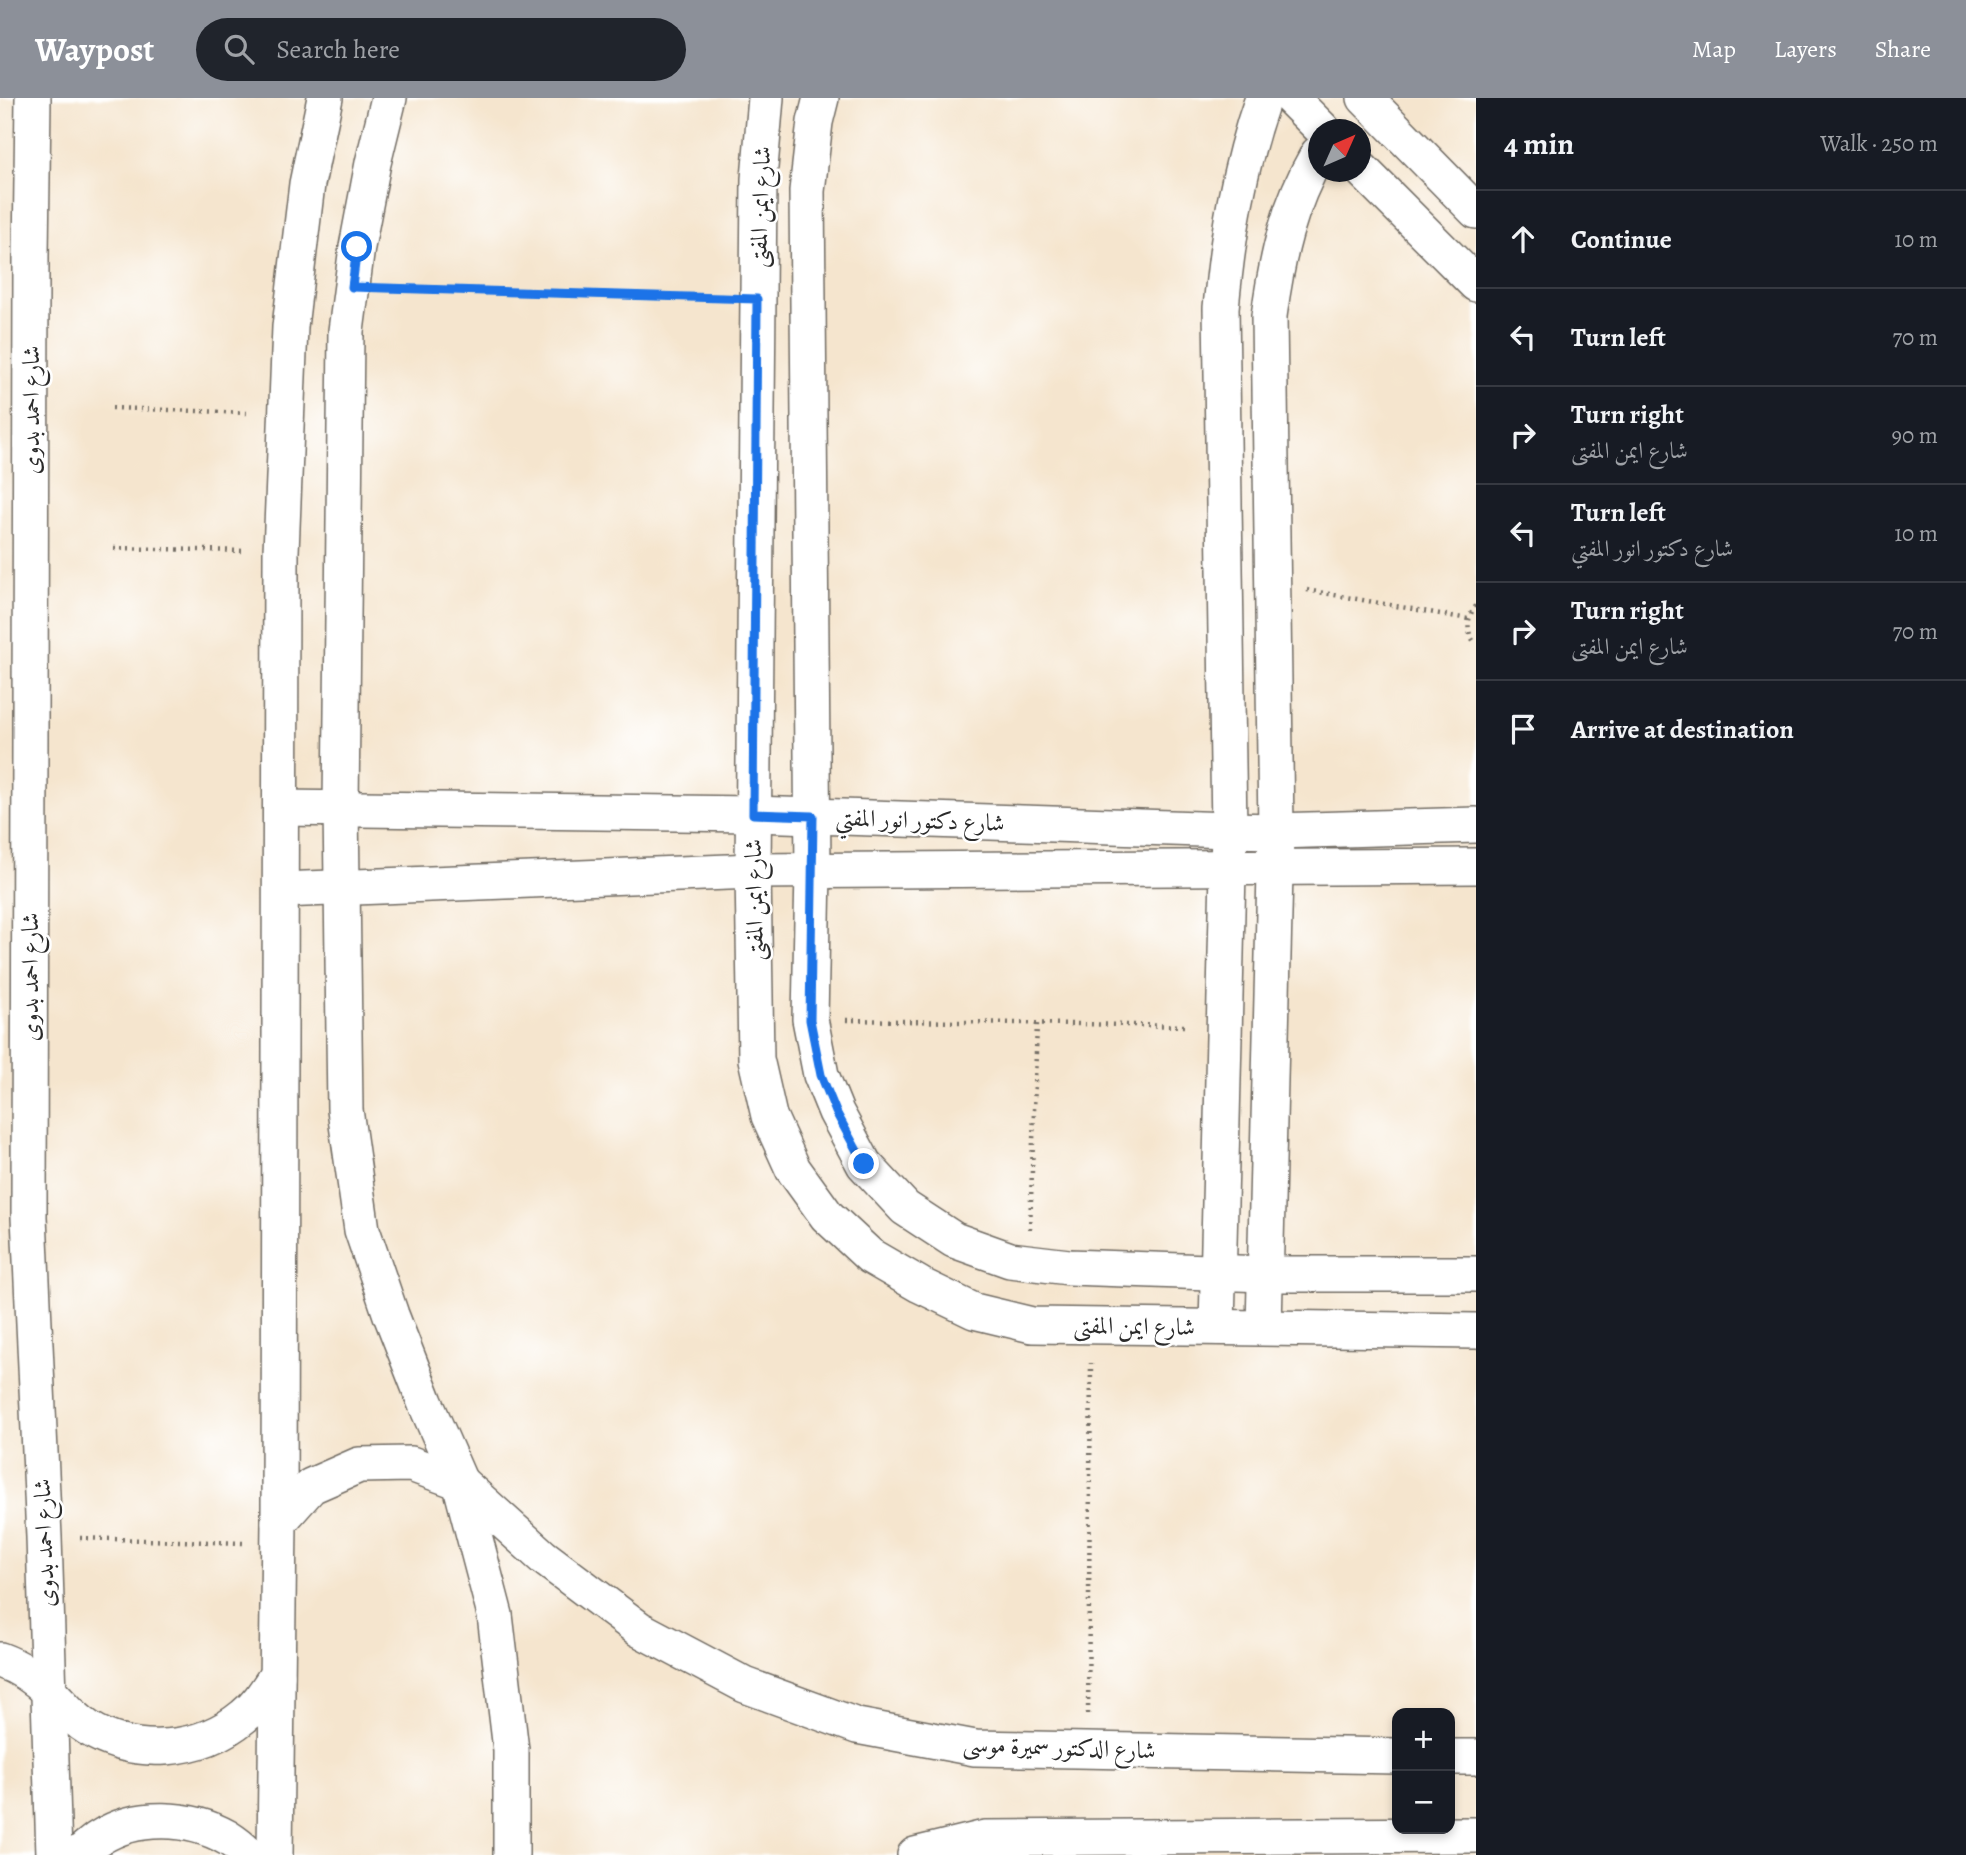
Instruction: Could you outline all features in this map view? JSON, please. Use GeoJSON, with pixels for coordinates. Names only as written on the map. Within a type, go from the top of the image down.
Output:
{"type":"FeatureCollection","features":[{"type":"Feature","properties":{"kind":"street","name":"شارع احمد بدوى"},"geometry":{"type":"LineString","coordinates":[[33,98],[29,1217],[44,1536],[54,1855]]}},
{"type":"Feature","properties":{"kind":"street"},"geometry":{"type":"LineString","coordinates":[[275,1855],[279,1533],[281,552],[290,327],[307,184],[326,98]]}},
{"type":"Feature","properties":{"kind":"street"},"geometry":{"type":"LineString","coordinates":[[389,98],[357,247],[346,331],[341,807],[345,1110],[362,1230],[391,1315],[460,1482],[495,1615],[511,1750],[511,1855]]}},
{"type":"Feature","properties":{"kind":"street","name":"شارع ايمن المفتى"},"geometry":{"type":"LineString","coordinates":[[766,98],[759,179],[757,299],[753,814],[756,1059],[769,1116],[793,1169],[827,1216],[870,1256],[920,1285],[974,1311],[1032,1325],[1476,1331]]}},
{"type":"Feature","properties":{"kind":"street","name":"شارع ايمن المفتى"},"geometry":{"type":"LineString","coordinates":[[821,98],[815,122],[807,191],[813,816],[810,1020],[821,1075],[836,1112],[864,1164],[905,1208],[954,1240],[1010,1260],[1069,1267],[1265,1274],[1476,1274]]}},
{"type":"Feature","properties":{"kind":"street"},"geometry":{"type":"LineString","coordinates":[[1217,1327],[1229,830],[1221,308],[1227,244],[1238,180],[1263,98]]}},
{"type":"Feature","properties":{"kind":"street"},"geometry":{"type":"LineString","coordinates":[[1291,98],[1312,119]]}},
{"type":"Feature","properties":{"kind":"street"},"geometry":{"type":"LineString","coordinates":[[1365,98],[1476,211]]}},
{"type":"Feature","properties":{"kind":"street"},"geometry":{"type":"LineString","coordinates":[[1264,1327],[1276,831],[1269,316],[1276,264],[1290,213],[1308,175]]}},
{"type":"Feature","properties":{"kind":"street"},"geometry":{"type":"LineString","coordinates":[[1371,178],[1476,284]]}},
{"type":"Feature","properties":{"kind":"street","name":"شارع دكتور انور المفتي"},"geometry":{"type":"LineString","coordinates":[[281,808],[753,814],[1276,831],[1476,825]]}},
{"type":"Feature","properties":{"kind":"street","name":"شارع دكتور انور المفتي"},"geometry":{"type":"LineString","coordinates":[[281,890],[753,871],[1476,866]]}},
{"type":"Feature","properties":{"kind":"street"},"geometry":{"type":"LineString","coordinates":[[279,1533],[311,1486],[359,1465],[411,1464],[460,1482]]}},
{"type":"Feature","properties":{"kind":"street","name":"شارع الدكتور سميرة موسى"},"geometry":{"type":"LineString","coordinates":[[460,1482],[544,1557],[639,1629],[745,1685],[857,1726],[975,1748],[1392,1756]]}},
{"type":"Feature","properties":{"kind":"street"},"geometry":{"type":"LineString","coordinates":[[0,1660],[32,1676],[67,1712],[89,1728],[114,1740],[140,1746],[168,1747],[195,1743],[220,1732],[243,1717],[262,1698],[277,1675]]}},
{"type":"Feature","properties":{"kind":"street"},"geometry":{"type":"LineString","coordinates":[[1455,1757],[1476,1758]]}},
{"type":"Feature","properties":{"kind":"street"},"geometry":{"type":"LineString","coordinates":[[78,1855],[101,1837],[132,1824],[165,1820],[198,1825],[229,1838],[250,1855]]}},
{"type":"Feature","properties":{"kind":"street"},"geometry":{"type":"LineString","coordinates":[[915,1855],[985,1838],[1476,1835]]}},
{"type":"Feature","properties":{"kind":"path"},"geometry":{"type":"LineString","coordinates":[[352,287],[757,299]]}},
{"type":"Feature","properties":{"kind":"path"},"geometry":{"type":"LineString","coordinates":[[112,408],[286,414]]}},
{"type":"Feature","properties":{"kind":"path"},"geometry":{"type":"LineString","coordinates":[[114,548],[281,552]]}},
{"type":"Feature","properties":{"kind":"path"},"geometry":{"type":"LineString","coordinates":[[1273,584],[1468,619]]}},
{"type":"Feature","properties":{"kind":"path"},"geometry":{"type":"LineString","coordinates":[[1476,607],[1468,619],[1468,630],[1476,645]]}},
{"type":"Feature","properties":{"kind":"path"},"geometry":{"type":"LineString","coordinates":[[810,1020],[1225,1027]]}},
{"type":"Feature","properties":{"kind":"path"},"geometry":{"type":"LineString","coordinates":[[1029,1262],[1037,1023]]}},
{"type":"Feature","properties":{"kind":"path"},"geometry":{"type":"LineString","coordinates":[[1088,1750],[1092,1326]]}},
{"type":"Feature","properties":{"kind":"path"},"geometry":{"type":"LineString","coordinates":[[44,1536],[279,1533]]}},
{"type":"Feature","properties":{"kind":"route"},"geometry":{"type":"LineString","coordinates":[[357,247],[352,287],[757,299],[753,814],[813,816],[810,1020],[821,1075],[836,1112],[864,1164]]}}]}
